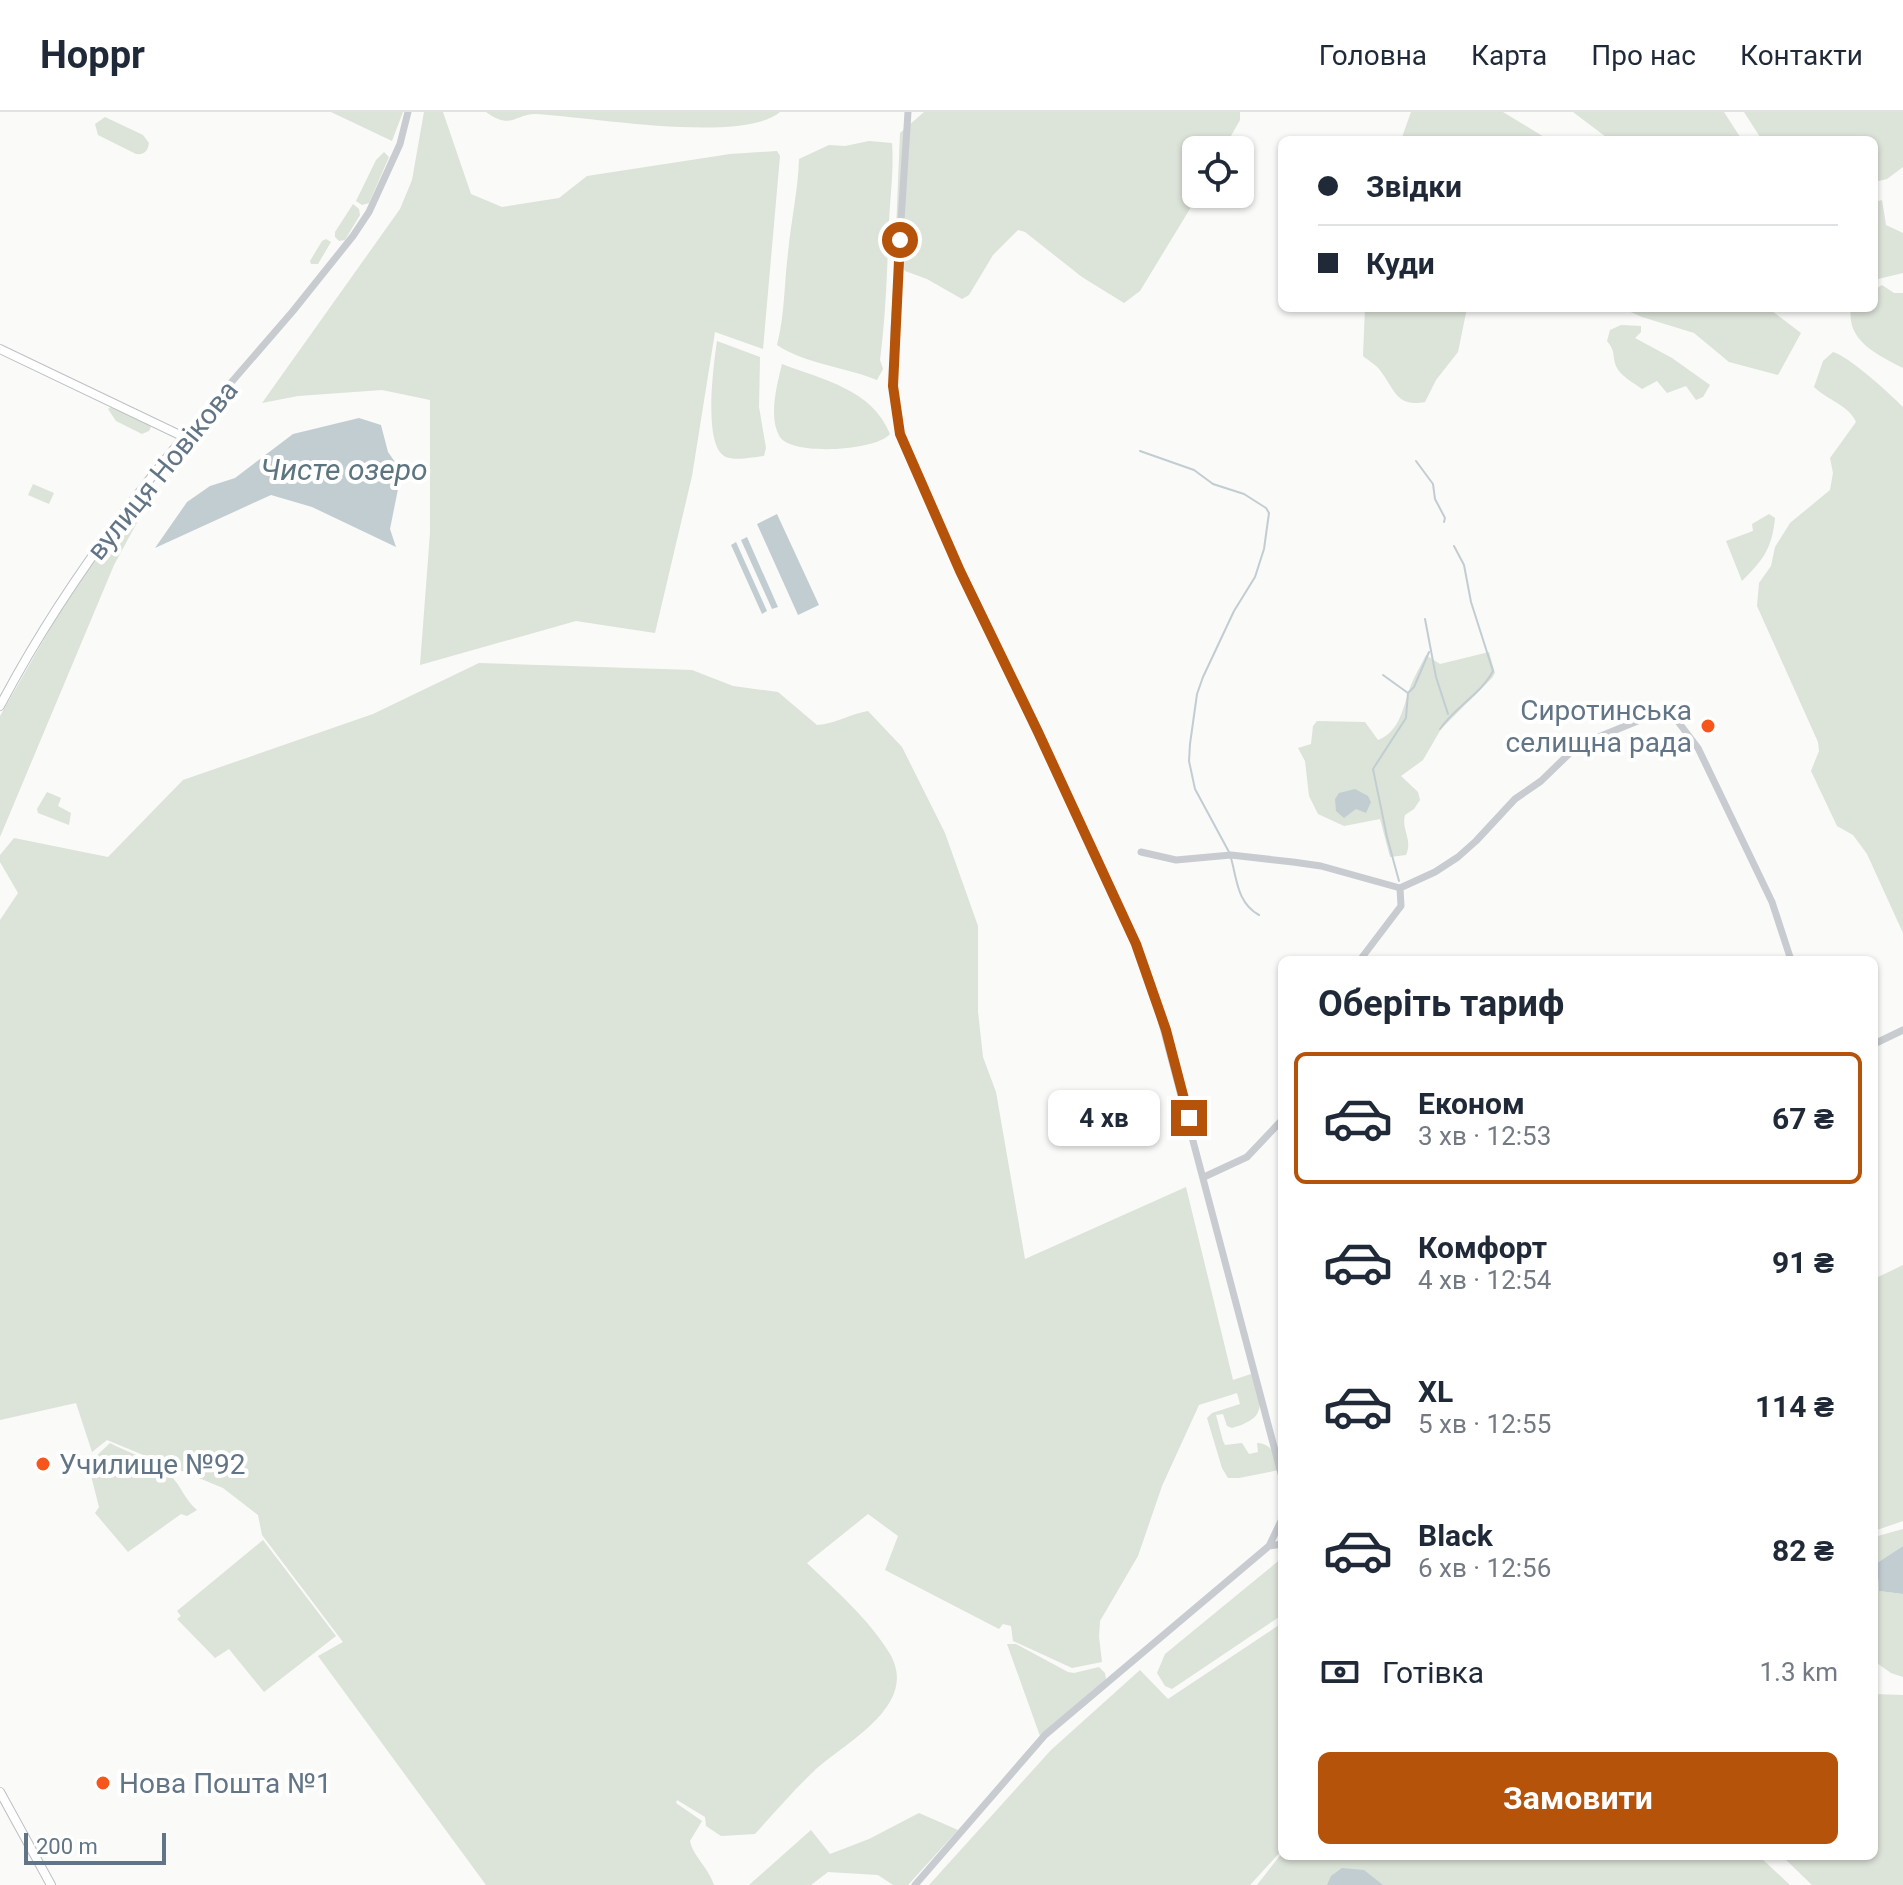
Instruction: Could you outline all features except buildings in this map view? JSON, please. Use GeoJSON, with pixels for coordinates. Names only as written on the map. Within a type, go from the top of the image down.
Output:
{"type":"FeatureCollection","features":[{"type":"Feature","properties":{"kind":"main road"},"geometry":{"type":"LineString","coordinates":[[0,349],[184,437]]}},
{"type":"Feature","properties":{"kind":"main road","name":"вулиця Новікова"},"geometry":{"type":"LineString","coordinates":[[0,706],[74,580],[184,437]]}},
{"type":"Feature","properties":{"kind":"main road"},"geometry":{"type":"LineString","coordinates":[[0,1792],[51,1885]]}},
{"type":"Feature","properties":{"kind":"street","name":"вулиця Новікова"},"geometry":{"type":"LineString","coordinates":[[184,437],[293,311],[369,212],[400,144],[408,112]]}},
{"type":"Feature","properties":{"kind":"street"},"geometry":{"type":"LineString","coordinates":[[908,112],[894,329],[893,386],[900,434],[960,571],[1136,944],[1166,1030],[1278,1462]]}},
{"type":"Feature","properties":{"kind":"street"},"geometry":{"type":"LineString","coordinates":[[1141,852],[1176,860],[1231,855],[1293,862],[1321,866],[1400,888],[1458,857],[1515,799],[1541,781],[1573,750],[1645,718],[1665,714],[1676,719],[1698,748],[1772,902],[1790,956]]}},
{"type":"Feature","properties":{"kind":"street"},"geometry":{"type":"LineString","coordinates":[[1363,956],[1401,906],[1400,888]]}},
{"type":"Feature","properties":{"kind":"street"},"geometry":{"type":"LineString","coordinates":[[1878,1042],[1903,1030]]}},
{"type":"Feature","properties":{"kind":"street"},"geometry":{"type":"LineString","coordinates":[[1204,1177],[1247,1157],[1278,1124]]}},
{"type":"Feature","properties":{"kind":"street"},"geometry":{"type":"LineString","coordinates":[[915,1885],[1045,1735],[1269,1546],[1278,1527]]}},
{"type":"Feature","properties":{"kind":"street"},"geometry":{"type":"LineString","coordinates":[[1269,1546],[1278,1545]]}},
{"type":"Feature","properties":{"kind":"shaded area"},"geometry":{"type":"Polygon","coordinates":[[[331,112],[403,112],[392,141],[331,112]]]}},
{"type":"Feature","properties":{"kind":"shaded area"},"geometry":{"type":"Polygon","coordinates":[[[424,112],[443,112],[471,194],[502,207],[559,198],[587,176],[730,154],[777,151],[780,156],[763,349],[715,332],[692,476],[655,633],[576,621],[420,665],[430,533],[430,400],[382,390],[298,396],[262,403],[400,209],[412,180],[424,112]]]}},
{"type":"Feature","properties":{"kind":"shaded area"},"geometry":{"type":"Polygon","coordinates":[[[486,112],[780,112],[761,121],[700,127],[537,114],[508,121],[486,112]]]}},
{"type":"Feature","properties":{"kind":"shaded area"},"geometry":{"type":"Polygon","coordinates":[[[924,112],[1240,112],[1240,120],[1231,136],[1182,136],[1182,208],[1190,208],[1140,291],[1124,303],[1082,277],[1025,232],[1018,230],[993,255],[969,295],[962,299],[927,279],[905,271],[895,254],[900,133],[924,112]]]}},
{"type":"Feature","properties":{"kind":"shaded area"},"geometry":{"type":"Polygon","coordinates":[[[1411,112],[1503,112],[1542,136],[1402,136],[1411,112]]]}},
{"type":"Feature","properties":{"kind":"shaded area"},"geometry":{"type":"Polygon","coordinates":[[[1573,112],[1724,112],[1739,136],[1605,136],[1573,112]]]}},
{"type":"Feature","properties":{"kind":"shaded area"},"geometry":{"type":"Polygon","coordinates":[[[1744,112],[1903,112],[1903,167],[1887,179],[1878,181],[1878,136],[1759,136],[1744,112]]]}},
{"type":"Feature","properties":{"kind":"shaded area"},"geometry":{"type":"Polygon","coordinates":[[[105,117],[143,135],[149,143],[147,150],[136,154],[98,135],[95,124],[105,117]]]}},
{"type":"Feature","properties":{"kind":"shaded area"},"geometry":{"type":"Polygon","coordinates":[[[869,141],[892,143],[880,360],[883,369],[877,380],[800,357],[777,345],[799,159],[829,145],[845,146],[869,141]]]}},
{"type":"Feature","properties":{"kind":"shaded area"},"geometry":{"type":"Polygon","coordinates":[[[384,152],[389,157],[369,203],[362,205],[356,201],[376,160],[384,152]]]}},
{"type":"Feature","properties":{"kind":"shaded area"},"geometry":{"type":"Polygon","coordinates":[[[1882,200],[1886,225],[1903,233],[1903,273],[1878,279],[1878,201],[1882,200]]]}},
{"type":"Feature","properties":{"kind":"shaded area"},"geometry":{"type":"Polygon","coordinates":[[[353,204],[360,215],[345,240],[339,241],[335,232],[353,204]]]}},
{"type":"Feature","properties":{"kind":"shaded area"},"geometry":{"type":"Polygon","coordinates":[[[326,239],[331,242],[318,264],[311,264],[322,241],[326,239]]]}},
{"type":"Feature","properties":{"kind":"shaded area"},"geometry":{"type":"Polygon","coordinates":[[[1882,285],[1894,293],[1903,293],[1903,368],[1866,346],[1851,320],[1851,312],[1878,312],[1878,288],[1882,285]]]}},
{"type":"Feature","properties":{"kind":"shaded area"},"geometry":{"type":"Polygon","coordinates":[[[1365,312],[1466,312],[1458,352],[1436,380],[1425,402],[1403,400],[1378,368],[1363,356],[1365,312]]]}},
{"type":"Feature","properties":{"kind":"shaded area"},"geometry":{"type":"Polygon","coordinates":[[[1631,312],[1773,312],[1801,333],[1778,375],[1729,362],[1694,333],[1631,312]]]}},
{"type":"Feature","properties":{"kind":"shaded area"},"geometry":{"type":"Polygon","coordinates":[[[1621,325],[1641,326],[1641,332],[1635,338],[1672,358],[1710,385],[1703,397],[1696,400],[1686,386],[1667,393],[1657,381],[1642,389],[1624,376],[1616,366],[1607,341],[1610,330],[1621,325]]]}},
{"type":"Feature","properties":{"kind":"shaded area"},"geometry":{"type":"Polygon","coordinates":[[[717,341],[760,357],[759,407],[766,448],[764,456],[726,457],[714,438],[711,403],[717,341]]]}},
{"type":"Feature","properties":{"kind":"shaded area"},"geometry":{"type":"Polygon","coordinates":[[[1833,352],[1859,368],[1903,407],[1903,933],[1867,854],[1853,835],[1837,826],[1811,771],[1819,751],[1818,742],[1757,606],[1759,583],[1771,566],[1775,547],[1790,523],[1830,490],[1833,473],[1830,458],[1856,422],[1848,411],[1814,387],[1823,361],[1833,352]]]}},
{"type":"Feature","properties":{"kind":"shaded area"},"geometry":{"type":"Polygon","coordinates":[[[782,364],[859,396],[882,419],[890,434],[869,444],[834,449],[800,447],[788,443],[780,437],[775,421],[775,401],[782,364]]]}},
{"type":"Feature","properties":{"kind":"shaded area"},"geometry":{"type":"Polygon","coordinates":[[[111,407],[148,424],[151,427],[149,431],[142,434],[116,421],[108,409],[111,407]]]}},
{"type":"Feature","properties":{"kind":"shaded area"},"geometry":{"type":"Polygon","coordinates":[[[33,484],[54,493],[49,504],[28,495],[33,484]]]}},
{"type":"Feature","properties":{"kind":"shaded area"},"geometry":{"type":"Polygon","coordinates":[[[131,509],[140,517],[114,565],[0,837],[0,716],[93,559],[131,509]]]}},
{"type":"Feature","properties":{"kind":"shaded area"},"geometry":{"type":"Polygon","coordinates":[[[1769,514],[1775,518],[1769,546],[1742,581],[1726,541],[1753,531],[1752,524],[1769,514]]]}},
{"type":"Feature","properties":{"kind":"shaded area"},"geometry":{"type":"Polygon","coordinates":[[[1489,652],[1495,673],[1492,678],[1441,729],[1423,760],[1401,776],[1418,792],[1420,800],[1405,815],[1406,855],[1390,857],[1380,819],[1344,826],[1318,814],[1309,796],[1305,761],[1298,748],[1311,744],[1313,726],[1317,721],[1365,722],[1378,740],[1392,731],[1396,724],[1426,655],[1440,664],[1489,652]]]}},
{"type":"Feature","properties":{"kind":"shaded area"},"geometry":{"type":"Polygon","coordinates":[[[479,663],[692,670],[733,686],[778,692],[817,725],[868,711],[902,747],[945,833],[978,926],[978,1012],[983,1057],[996,1092],[1025,1259],[1186,1187],[1233,1380],[1254,1373],[1260,1402],[1257,1414],[1232,1428],[1227,1426],[1223,1414],[1216,1415],[1225,1445],[1242,1443],[1249,1454],[1258,1452],[1257,1443],[1263,1444],[1272,1452],[1278,1470],[1228,1478],[1207,1418],[1212,1413],[1240,1404],[1237,1393],[1199,1405],[1162,1486],[1138,1556],[1100,1621],[1102,1662],[1072,1668],[1013,1641],[1011,1626],[1003,1624],[999,1629],[885,1570],[898,1536],[868,1514],[807,1563],[852,1606],[882,1641],[897,1673],[895,1690],[874,1722],[814,1771],[755,1834],[721,1836],[706,1826],[705,1817],[677,1800],[676,1803],[702,1821],[690,1841],[714,1885],[486,1885],[318,1656],[343,1642],[262,1535],[258,1515],[223,1488],[107,1440],[92,1452],[76,1403],[0,1420],[0,920],[18,893],[0,862],[0,855],[14,838],[108,857],[183,780],[373,714],[479,663]]]}},
{"type":"Feature","properties":{"kind":"shaded area"},"geometry":{"type":"Polygon","coordinates":[[[47,792],[61,798],[58,806],[71,813],[69,825],[38,813],[37,809],[47,792]]]}},
{"type":"Feature","properties":{"kind":"shaded area"},"geometry":{"type":"Polygon","coordinates":[[[1903,1265],[1903,1521],[1878,1530],[1878,1277],[1903,1265]]]}},
{"type":"Feature","properties":{"kind":"shaded area"},"geometry":{"type":"Polygon","coordinates":[[[110,1443],[163,1469],[197,1510],[187,1516],[181,1514],[128,1552],[95,1513],[99,1507],[88,1464],[110,1443]]]}},
{"type":"Feature","properties":{"kind":"shaded area"},"geometry":{"type":"Polygon","coordinates":[[[1903,1529],[1903,1546],[1878,1562],[1878,1536],[1903,1529]]]}},
{"type":"Feature","properties":{"kind":"shaded area"},"geometry":{"type":"Polygon","coordinates":[[[263,1540],[336,1636],[264,1692],[229,1649],[215,1658],[177,1619],[181,1616],[177,1611],[263,1540]]]}},
{"type":"Feature","properties":{"kind":"shaded area"},"geometry":{"type":"Polygon","coordinates":[[[1278,1561],[1278,1618],[1172,1689],[1165,1686],[1157,1673],[1165,1654],[1278,1561]]]}},
{"type":"Feature","properties":{"kind":"shaded area"},"geometry":{"type":"Polygon","coordinates":[[[1878,1577],[1879,1591],[1903,1594],[1903,1677],[1878,1664],[1878,1577]]]}},
{"type":"Feature","properties":{"kind":"shaded area"},"geometry":{"type":"Polygon","coordinates":[[[1278,1626],[1278,1854],[1250,1885],[929,1885],[1051,1750],[1140,1670],[1168,1699],[1278,1626]]]}},
{"type":"Feature","properties":{"kind":"shaded area"},"geometry":{"type":"Polygon","coordinates":[[[1007,1644],[1016,1644],[1068,1672],[1099,1667],[1106,1679],[1040,1736],[1007,1644]]]}},
{"type":"Feature","properties":{"kind":"shaded area"},"geometry":{"type":"Polygon","coordinates":[[[1878,1694],[1903,1695],[1903,1885],[1812,1885],[1786,1860],[1878,1860],[1878,1694]]]}},
{"type":"Feature","properties":{"kind":"shaded area"},"geometry":{"type":"Polygon","coordinates":[[[919,1813],[958,1830],[908,1885],[893,1885],[878,1875],[828,1872],[811,1885],[749,1885],[811,1830],[830,1854],[869,1839],[919,1813]]]}},
{"type":"Feature","properties":{"kind":"shaded area"},"geometry":{"type":"Polygon","coordinates":[[[1278,1858],[1763,1860],[1790,1885],[1257,1885],[1278,1858]]]}},
{"type":"Feature","properties":{"kind":"water","name":"Чисте озеро"},"geometry":{"type":"Polygon","coordinates":[[[359,418],[381,425],[388,452],[395,462],[399,484],[390,529],[396,547],[312,507],[271,495],[155,548],[187,502],[210,486],[235,478],[293,434],[359,418]]]}},
{"type":"Feature","properties":{"kind":"water"},"geometry":{"type":"Polygon","coordinates":[[[777,514],[819,605],[798,615],[757,524],[777,514]]]}},
{"type":"Feature","properties":{"kind":"water"},"geometry":{"type":"Polygon","coordinates":[[[747,537],[778,607],[772,609],[741,540],[747,537]]]}},
{"type":"Feature","properties":{"kind":"water"},"geometry":{"type":"Polygon","coordinates":[[[736,542],[767,611],[762,614],[731,545],[736,542]]]}},
{"type":"Feature","properties":{"kind":"water"},"geometry":{"type":"Polygon","coordinates":[[[1355,789],[1368,796],[1371,802],[1366,813],[1356,809],[1344,818],[1336,811],[1335,799],[1339,793],[1355,789]]]}},
{"type":"Feature","properties":{"kind":"water"},"geometry":{"type":"Polygon","coordinates":[[[1903,1546],[1903,1594],[1879,1591],[1878,1562],[1903,1546]]]}},
{"type":"Feature","properties":{"kind":"water"},"geometry":{"type":"Polygon","coordinates":[[[1342,1868],[1364,1870],[1383,1885],[1327,1885],[1331,1876],[1342,1868]]]}},
{"type":"Feature","properties":{"kind":"waterway"},"geometry":{"type":"LineString","coordinates":[[1140,451],[1194,470],[1213,484],[1244,494],[1269,513],[1264,549],[1255,577],[1234,611],[1197,694],[1190,744],[1189,761],[1195,789],[1229,852]]}},
{"type":"Feature","properties":{"kind":"waterway"},"geometry":{"type":"LineString","coordinates":[[1416,461],[1433,484],[1444,522]]}},
{"type":"Feature","properties":{"kind":"waterway"},"geometry":{"type":"LineString","coordinates":[[1440,729],[1482,687],[1493,671],[1471,602],[1464,565],[1454,546]]}},
{"type":"Feature","properties":{"kind":"waterway"},"geometry":{"type":"LineString","coordinates":[[1425,619],[1436,677],[1448,714]]}},
{"type":"Feature","properties":{"kind":"waterway"},"geometry":{"type":"LineString","coordinates":[[1409,692],[1429,652]]}},
{"type":"Feature","properties":{"kind":"waterway"},"geometry":{"type":"LineString","coordinates":[[1383,675],[1408,693],[1406,718],[1373,769],[1399,881]]}},
{"type":"Feature","properties":{"kind":"waterway"},"geometry":{"type":"LineString","coordinates":[[1231,858],[1242,897],[1259,915]]}},
{"type":"Feature","properties":{"kind":"place","name":"Сиротинська селищна рада"},"geometry":{"type":"Point","coordinates":[1708,726]}},
{"type":"Feature","properties":{"kind":"place","name":"Училище №92"},"geometry":{"type":"Point","coordinates":[43,1464]}},
{"type":"Feature","properties":{"kind":"place","name":"Нова Пошта №1"},"geometry":{"type":"Point","coordinates":[103,1783]}},
{"type":"Feature","properties":{"kind":"route"},"geometry":{"type":"LineString","coordinates":[[900,240],[893,386],[900,434],[960,571],[1136,944],[1166,1030],[1189,1118]]}}]}
